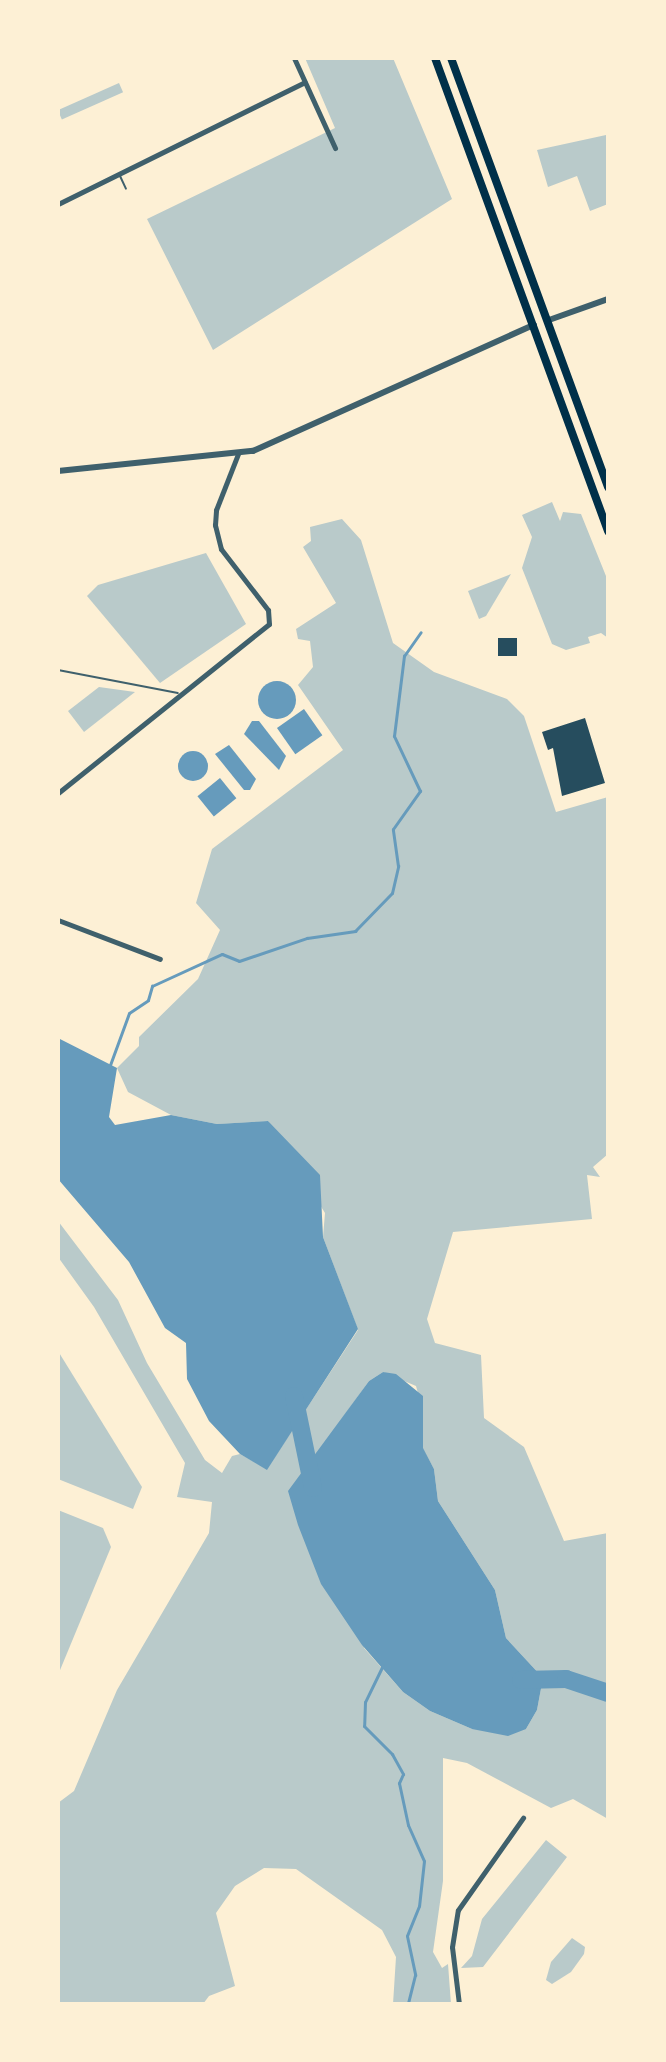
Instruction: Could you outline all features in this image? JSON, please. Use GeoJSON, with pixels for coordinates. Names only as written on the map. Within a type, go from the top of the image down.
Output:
{"type":"FeatureCollection","features":[{"type":"Feature","properties":{"kind":"main road"},"geometry":{"type":"LineString","coordinates":[[435,58],[535,324],[608,531]]}},
{"type":"Feature","properties":{"kind":"main road"},"geometry":{"type":"LineString","coordinates":[[451,58],[608,487]]}},
{"type":"Feature","properties":{"kind":"street"},"geometry":{"type":"LineString","coordinates":[[294,58],[335,148]]}},
{"type":"Feature","properties":{"kind":"street"},"geometry":{"type":"LineString","coordinates":[[58,204],[305,82]]}},
{"type":"Feature","properties":{"kind":"street"},"geometry":{"type":"LineString","coordinates":[[549,320],[608,299]]}},
{"type":"Feature","properties":{"kind":"street"},"geometry":{"type":"LineString","coordinates":[[58,471],[238,454],[535,324]]}},
{"type":"Feature","properties":{"kind":"street"},"geometry":{"type":"LineString","coordinates":[[58,793],[185,695],[269,624],[268,610],[221,549],[215,525],[216,510],[238,454]]}},
{"type":"Feature","properties":{"kind":"street"},"geometry":{"type":"LineString","coordinates":[[58,920],[160,959]]}},
{"type":"Feature","properties":{"kind":"street"},"geometry":{"type":"LineString","coordinates":[[459,2004],[452,1947],[458,1910],[523,1818]]}},
{"type":"Feature","properties":{"kind":"lane"},"geometry":{"type":"LineString","coordinates":[[118,173],[126,189]]}},
{"type":"Feature","properties":{"kind":"lane"},"geometry":{"type":"LineString","coordinates":[[58,670],[185,695]]}},
{"type":"Feature","properties":{"kind":"shaded area"},"geometry":{"type":"Polygon","coordinates":[[[305,58],[393,58],[452,199],[213,350],[147,219],[335,128],[305,58]]]}},
{"type":"Feature","properties":{"kind":"shaded area"},"geometry":{"type":"Polygon","coordinates":[[[119,83],[123,92],[62,119],[58,110],[119,83]]]}},
{"type":"Feature","properties":{"kind":"shaded area"},"geometry":{"type":"Polygon","coordinates":[[[606,135],[608,204],[590,211],[577,176],[548,187],[537,150],[606,135]]]}},
{"type":"Feature","properties":{"kind":"shaded area"},"geometry":{"type":"Polygon","coordinates":[[[552,502],[560,521],[563,512],[581,514],[608,581],[608,638],[601,633],[588,637],[590,643],[566,650],[552,644],[522,568],[532,537],[522,515],[552,502]]]}},
{"type":"Feature","properties":{"kind":"shaded area"},"geometry":{"type":"Polygon","coordinates":[[[342,519],[361,540],[393,643],[434,672],[507,699],[524,716],[556,812],[608,797],[608,1154],[593,1167],[600,1177],[587,1175],[592,1219],[453,1232],[427,1319],[435,1343],[481,1355],[484,1418],[524,1447],[564,1541],[608,1533],[608,1819],[573,1799],[551,1808],[467,1763],[443,1758],[443,1881],[433,1952],[442,1968],[448,1964],[451,2004],[393,2004],[396,1957],[382,1930],[296,1869],[264,1868],[235,1886],[216,1913],[235,1986],[209,1996],[203,2004],[58,2004],[58,1803],[74,1791],[117,1690],[209,1533],[212,1502],[177,1497],[185,1463],[94,1307],[58,1257],[58,1221],[118,1300],[147,1363],[205,1460],[222,1473],[232,1456],[240,1454],[267,1469],[358,1330],[323,1237],[325,1213],[268,1121],[217,1124],[171,1115],[128,1092],[117,1068],[139,1046],[139,1037],[198,979],[220,930],[196,903],[212,849],[343,750],[298,685],[313,667],[310,641],[298,639],[296,629],[336,603],[303,547],[311,541],[310,527],[342,519]],[[383,1372],[369,1381],[341,1420],[364,1648],[403,1692],[430,1711],[472,1729],[526,1729],[537,1710],[543,1678],[506,1638],[495,1590],[438,1501],[434,1469],[423,1449],[423,1411],[416,1386],[383,1372]]]}},
{"type":"Feature","properties":{"kind":"shaded area"},"geometry":{"type":"Polygon","coordinates":[[[206,553],[246,624],[160,683],[87,596],[98,585],[206,553]]]}},
{"type":"Feature","properties":{"kind":"shaded area"},"geometry":{"type":"Polygon","coordinates":[[[511,574],[486,616],[479,619],[468,591],[511,574]]]}},
{"type":"Feature","properties":{"kind":"shaded area"},"geometry":{"type":"Polygon","coordinates":[[[99,687],[135,692],[84,732],[68,711],[99,687]]]}},
{"type":"Feature","properties":{"kind":"shaded area"},"geometry":{"type":"Polygon","coordinates":[[[58,1351],[142,1487],[133,1509],[58,1479],[58,1351]]]}},
{"type":"Feature","properties":{"kind":"shaded area"},"geometry":{"type":"Polygon","coordinates":[[[58,1510],[103,1528],[111,1547],[58,1675],[58,1510]]]}},
{"type":"Feature","properties":{"kind":"shaded area"},"geometry":{"type":"Polygon","coordinates":[[[546,1840],[567,1857],[483,1967],[461,1968],[472,1956],[482,1919],[546,1840]]]}},
{"type":"Feature","properties":{"kind":"shaded area"},"geometry":{"type":"Polygon","coordinates":[[[572,1938],[585,1947],[584,1954],[571,1972],[552,1984],[546,1980],[551,1962],[572,1938]]]}},
{"type":"Feature","properties":{"kind":"water"},"geometry":{"type":"Polygon","coordinates":[[[277,681],[291,686],[296,700],[291,714],[277,719],[263,714],[258,700],[263,686],[277,681]]]}},
{"type":"Feature","properties":{"kind":"water"},"geometry":{"type":"Polygon","coordinates":[[[304,709],[322,735],[295,754],[277,728],[304,709]]]}},
{"type":"Feature","properties":{"kind":"water"},"geometry":{"type":"Polygon","coordinates":[[[252,721],[259,721],[286,756],[279,770],[244,734],[252,721]]]}},
{"type":"Feature","properties":{"kind":"water"},"geometry":{"type":"Polygon","coordinates":[[[229,745],[256,779],[250,790],[244,790],[215,754],[229,745]]]}},
{"type":"Feature","properties":{"kind":"water"},"geometry":{"type":"Polygon","coordinates":[[[193,751],[203,756],[208,766],[203,776],[193,781],[183,776],[178,766],[183,756],[193,751]]]}},
{"type":"Feature","properties":{"kind":"water"},"geometry":{"type":"Polygon","coordinates":[[[220,778],[236,798],[214,816],[197,796],[220,778]]]}},
{"type":"Feature","properties":{"kind":"water"},"geometry":{"type":"Polygon","coordinates":[[[58,1038],[117,1068],[109,1117],[115,1125],[171,1115],[217,1124],[268,1121],[320,1175],[323,1237],[358,1329],[267,1470],[240,1454],[209,1421],[187,1379],[186,1343],[165,1328],[129,1262],[58,1179],[58,1038]]]}},
{"type":"Feature","properties":{"kind":"water"},"geometry":{"type":"Polygon","coordinates":[[[383,1372],[396,1374],[423,1396],[423,1448],[434,1469],[438,1501],[495,1590],[506,1638],[543,1678],[537,1710],[526,1729],[508,1736],[472,1729],[430,1711],[403,1692],[362,1645],[321,1584],[298,1525],[288,1491],[369,1381],[383,1372]]]}},
{"type":"Feature","properties":{"kind":"building"},"geometry":{"type":"Polygon","coordinates":[[[498,638],[517,638],[517,656],[498,656],[498,638]]]}},
{"type":"Feature","properties":{"kind":"building"},"geometry":{"type":"Polygon","coordinates":[[[585,718],[605,783],[562,796],[553,748],[548,750],[542,732],[585,718]]]}},
{"type":"Feature","properties":{"kind":"waterway"},"geometry":{"type":"LineString","coordinates":[[110,1065],[129,1013],[148,1000],[152,986],[222,954],[239,961],[307,938],[355,931],[392,893],[398,866],[393,829],[420,791],[394,736],[404,656],[421,632]]}},
{"type":"Feature","properties":{"kind":"waterway"},"geometry":{"type":"LineString","coordinates":[[294,1396],[313,1488]]}},
{"type":"Feature","properties":{"kind":"waterway"},"geometry":{"type":"LineString","coordinates":[[383,1665],[365,1702],[364,1726],[392,1754],[403,1774],[399,1783],[408,1825],[424,1861],[419,1906],[407,1936],[415,1975],[408,2004]]}},
{"type":"Feature","properties":{"kind":"waterway"},"geometry":{"type":"LineString","coordinates":[[521,1680],[566,1679],[608,1693]]}}]}
